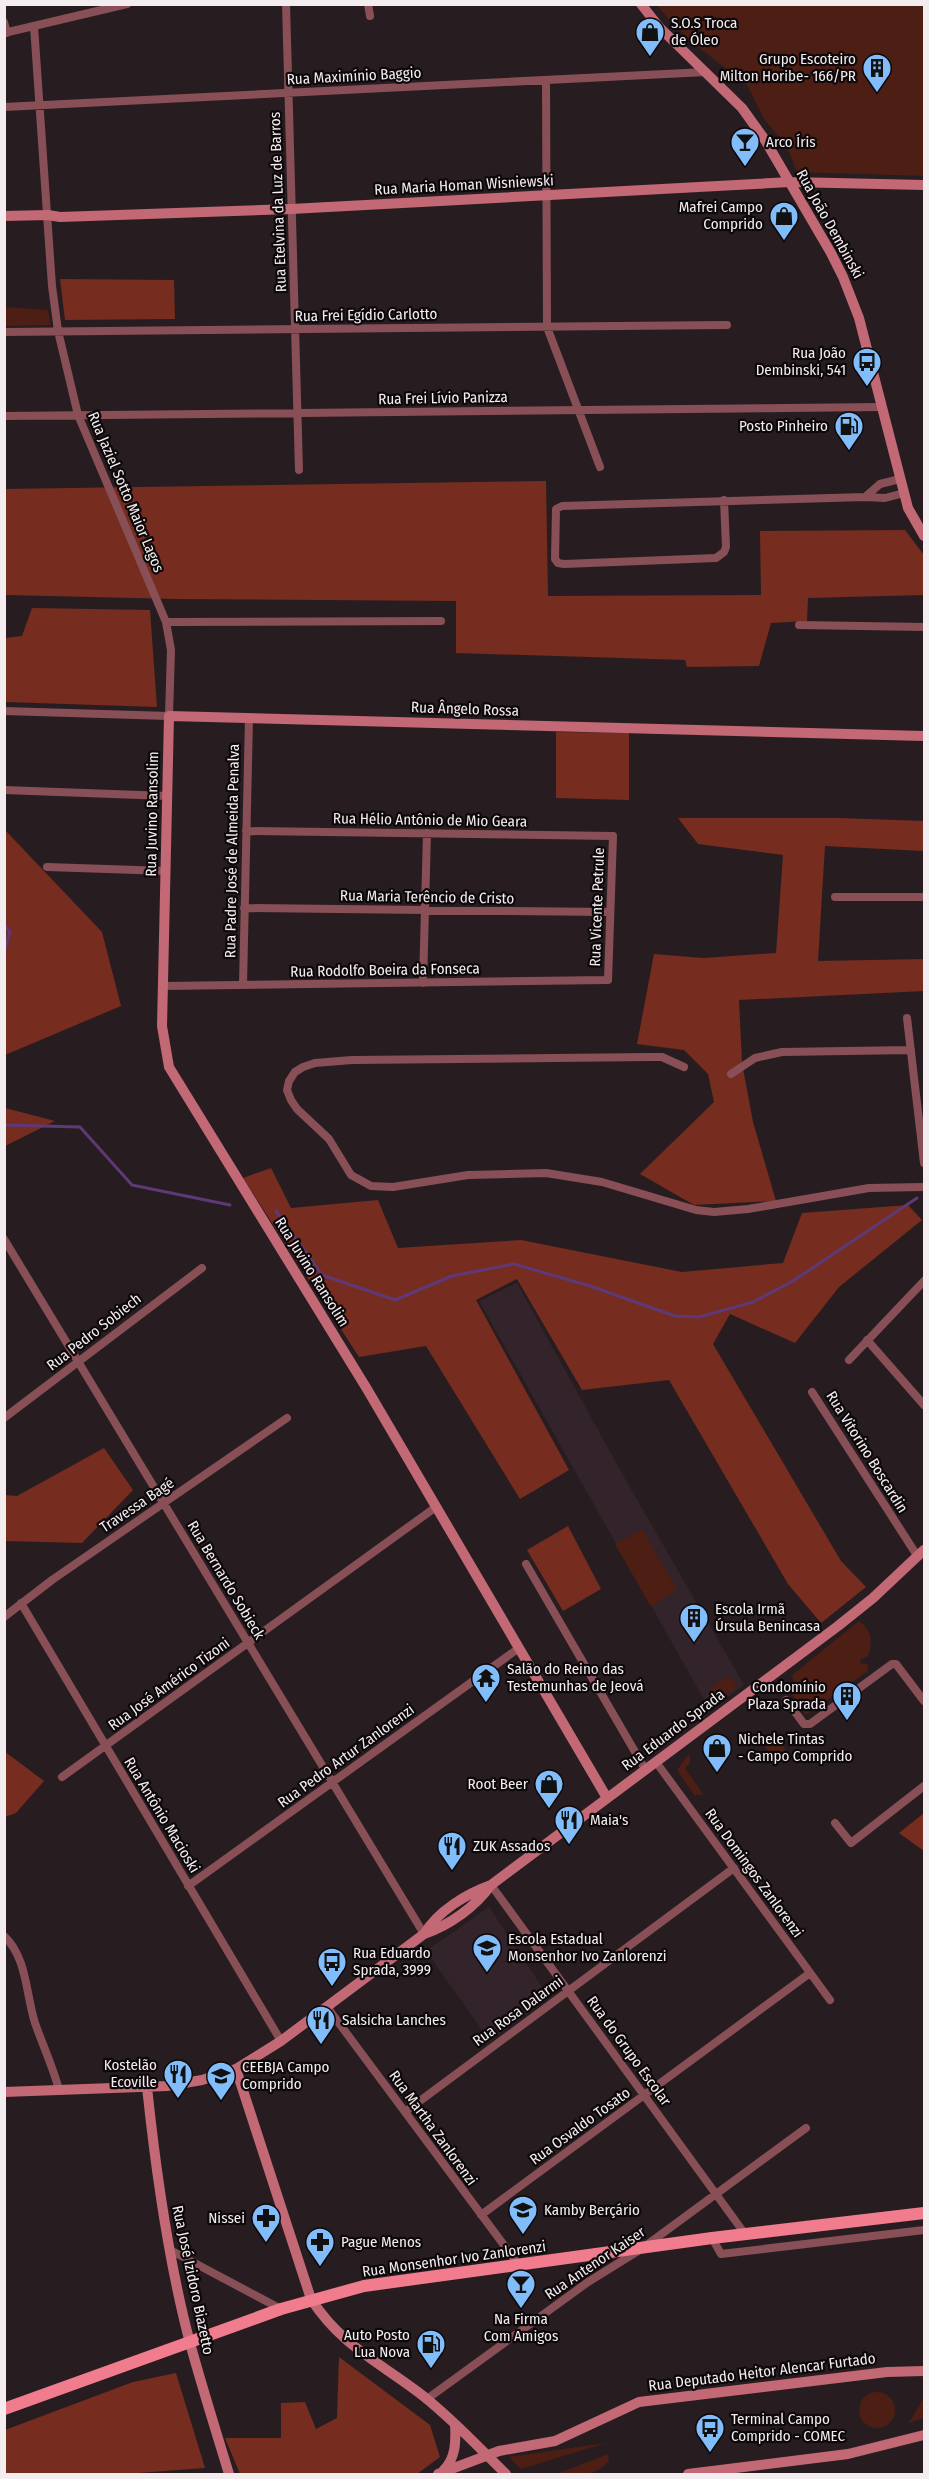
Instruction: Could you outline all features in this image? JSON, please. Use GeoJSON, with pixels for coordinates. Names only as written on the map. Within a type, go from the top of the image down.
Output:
{"type":"FeatureCollection","features":[{"type":"Feature","properties":{"kind":"main road","name":"Rua Monsenhor Ivo Zanlorenzi"},"geometry":{"type":"LineString","coordinates":[[4,2409],[311,2299],[390,2282],[712,2238],[924,2213]]}},
{"type":"Feature","properties":{"kind":"street"},"geometry":{"type":"LineString","coordinates":[[4,22],[6,33],[128,4]]}},
{"type":"Feature","properties":{"kind":"street","name":"Rua Etelvina da Luz de Barros"},"geometry":{"type":"LineString","coordinates":[[286,4],[299,470]]}},
{"type":"Feature","properties":{"kind":"street"},"geometry":{"type":"LineString","coordinates":[[368,4],[370,16]]}},
{"type":"Feature","properties":{"kind":"street","name":"Rua João Dembinski"},"geometry":{"type":"LineString","coordinates":[[641,4],[659,27],[747,116],[790,182],[843,277],[865,339],[904,494],[914,521],[924,536]]}},
{"type":"Feature","properties":{"kind":"street","name":"Rua Jaziel Sotto Maior Lagos"},"geometry":{"type":"LineString","coordinates":[[34,26],[51,278],[58,331],[78,415],[166,622],[171,650],[169,716]]}},
{"type":"Feature","properties":{"kind":"street","name":"Rua Maximínio Baggio"},"geometry":{"type":"LineString","coordinates":[[4,107],[706,72]]}},
{"type":"Feature","properties":{"kind":"street"},"geometry":{"type":"LineString","coordinates":[[546,80],[547,327],[600,467]]}},
{"type":"Feature","properties":{"kind":"street","name":"Rua Maria Homan Wisniewski"},"geometry":{"type":"LineString","coordinates":[[4,216],[60,217],[291,209],[790,182],[924,185]]}},
{"type":"Feature","properties":{"kind":"street","name":"Rua Frei Egídio Carlotto"},"geometry":{"type":"LineString","coordinates":[[4,332],[727,325]]}},
{"type":"Feature","properties":{"kind":"street","name":"Rua Frei Lívio Panizza"},"geometry":{"type":"LineString","coordinates":[[4,416],[882,407]]}},
{"type":"Feature","properties":{"kind":"street"},"geometry":{"type":"LineString","coordinates":[[865,497],[880,484],[900,479]]}},
{"type":"Feature","properties":{"kind":"street"},"geometry":{"type":"LineString","coordinates":[[724,500],[726,547],[717,558],[564,564],[558,563],[555,559],[558,506],[724,500],[885,498],[904,494]]}},
{"type":"Feature","properties":{"kind":"street"},"geometry":{"type":"LineString","coordinates":[[166,622],[441,621]]}},
{"type":"Feature","properties":{"kind":"street"},"geometry":{"type":"LineString","coordinates":[[799,625],[924,627]]}},
{"type":"Feature","properties":{"kind":"street","name":"Rua Ângelo Rossa"},"geometry":{"type":"LineString","coordinates":[[4,711],[924,736]]}},
{"type":"Feature","properties":{"kind":"street","name":"Rua Juvino Ransolim"},"geometry":{"type":"LineString","coordinates":[[169,716],[163,986],[163,1040],[169,1067],[367,1389],[607,1798]]}},
{"type":"Feature","properties":{"kind":"street","name":"Rua Padre José de Almeida Penalva"},"geometry":{"type":"LineString","coordinates":[[243,985],[249,718]]}},
{"type":"Feature","properties":{"kind":"street"},"geometry":{"type":"LineString","coordinates":[[4,790],[168,796]]}},
{"type":"Feature","properties":{"kind":"street","name":"Rua Hélio Antônio de Mio Geara"},"geometry":{"type":"LineString","coordinates":[[246,831],[613,836]]}},
{"type":"Feature","properties":{"kind":"street"},"geometry":{"type":"LineString","coordinates":[[423,983],[427,833]]}},
{"type":"Feature","properties":{"kind":"street","name":"Rua Vicente Petrule"},"geometry":{"type":"LineString","coordinates":[[608,980],[613,836]]}},
{"type":"Feature","properties":{"kind":"street"},"geometry":{"type":"LineString","coordinates":[[47,867],[166,871]]}},
{"type":"Feature","properties":{"kind":"street"},"geometry":{"type":"LineString","coordinates":[[835,897],[924,897]]}},
{"type":"Feature","properties":{"kind":"street","name":"Rua Maria Terêncio de Cristo"},"geometry":{"type":"LineString","coordinates":[[244,908],[610,912]]}},
{"type":"Feature","properties":{"kind":"street","name":"Rua Rodolfo Boeira da Fonseca"},"geometry":{"type":"LineString","coordinates":[[163,986],[608,980]]}},
{"type":"Feature","properties":{"kind":"street"},"geometry":{"type":"LineString","coordinates":[[907,1018],[924,1163]]}},
{"type":"Feature","properties":{"kind":"street"},"geometry":{"type":"LineString","coordinates":[[731,1074],[755,1058],[782,1052],[911,1050]]}},
{"type":"Feature","properties":{"kind":"street"},"geometry":{"type":"LineString","coordinates":[[684,1068],[662,1057],[352,1060],[315,1063],[303,1067],[289,1080],[288,1090],[297,1109],[329,1139],[351,1175],[361,1182],[382,1188],[468,1175],[546,1173],[602,1182],[696,1210],[714,1212],[748,1209],[869,1188],[924,1187]]}},
{"type":"Feature","properties":{"kind":"street","name":"Rua Bernardo Sobieck"},"geometry":{"type":"LineString","coordinates":[[4,1239],[424,1934]]}},
{"type":"Feature","properties":{"kind":"street","name":"Rua Pedro Sobiech"},"geometry":{"type":"LineString","coordinates":[[4,1418],[202,1268]]}},
{"type":"Feature","properties":{"kind":"street"},"geometry":{"type":"LineString","coordinates":[[849,1360],[924,1281]]}},
{"type":"Feature","properties":{"kind":"street"},"geometry":{"type":"LineString","coordinates":[[867,1340],[924,1405]]}},
{"type":"Feature","properties":{"kind":"street","name":"Rua Vitorino Boscardin"},"geometry":{"type":"LineString","coordinates":[[812,1392],[921,1554]]}},
{"type":"Feature","properties":{"kind":"street","name":"Travessa Bagé"},"geometry":{"type":"LineString","coordinates":[[4,1617],[287,1418]]}},
{"type":"Feature","properties":{"kind":"street","name":"Rua José Américo Tizoni"},"geometry":{"type":"LineString","coordinates":[[62,1777],[436,1508]]}},
{"type":"Feature","properties":{"kind":"street","name":"Rua Eduardo Sprada"},"geometry":{"type":"LineString","coordinates":[[4,2092],[147,2087],[202,2080],[236,2068],[281,2041],[424,1934],[438,1930],[480,1900],[491,1885],[846,1619],[921,1554]]}},
{"type":"Feature","properties":{"kind":"street"},"geometry":{"type":"LineString","coordinates":[[526,1564],[645,1770]]}},
{"type":"Feature","properties":{"kind":"street","name":"Rua Antônio Macioski"},"geometry":{"type":"LineString","coordinates":[[21,1603],[281,2041]]}},
{"type":"Feature","properties":{"kind":"street","name":"Rua Pedro Artur Zanlorenzi"},"geometry":{"type":"LineString","coordinates":[[189,1886],[519,1648]]}},
{"type":"Feature","properties":{"kind":"street"},"geometry":{"type":"LineString","coordinates":[[786,1700],[804,1724],[810,1724],[892,1664],[896,1664],[924,1701]]}},
{"type":"Feature","properties":{"kind":"street","name":"Rua Domingos Zanlorenzi"},"geometry":{"type":"LineString","coordinates":[[656,1762],[830,2000]]}},
{"type":"Feature","properties":{"kind":"street"},"geometry":{"type":"LineString","coordinates":[[835,1823],[851,1843],[924,1786]]}},
{"type":"Feature","properties":{"kind":"street","name":"Rua Rosa Dalarmi"},"geometry":{"type":"LineString","coordinates":[[405,2112],[734,1868]]}},
{"type":"Feature","properties":{"kind":"street","name":"Rua do Grupo Escolar"},"geometry":{"type":"LineString","coordinates":[[491,1885],[745,2234]]}},
{"type":"Feature","properties":{"kind":"street"},"geometry":{"type":"LineString","coordinates":[[4,1936],[15,1948],[20,1959],[35,2023],[59,2090]]}},
{"type":"Feature","properties":{"kind":"street","name":"Rua Osvaldo Tosato"},"geometry":{"type":"LineString","coordinates":[[481,2215],[810,1973]]}},
{"type":"Feature","properties":{"kind":"street","name":"Rua Martha Zanlorenzi"},"geometry":{"type":"LineString","coordinates":[[327,2007],[518,2264]]}},
{"type":"Feature","properties":{"kind":"street"},"geometry":{"type":"LineString","coordinates":[[236,2068],[311,2299],[325,2320],[342,2337],[427,2399],[506,2475]]}},
{"type":"Feature","properties":{"kind":"street","name":"Rua José Izidoro Biazetto"},"geometry":{"type":"LineString","coordinates":[[147,2087],[156,2173],[170,2250],[190,2342],[229,2475]]}},
{"type":"Feature","properties":{"kind":"street","name":"Rua Antenor Kaiser"},"geometry":{"type":"LineString","coordinates":[[427,2399],[588,2282],[645,2247],[806,2128]]}},
{"type":"Feature","properties":{"kind":"street"},"geometry":{"type":"LineString","coordinates":[[712,2238],[721,2254],[924,2230]]}},
{"type":"Feature","properties":{"kind":"street"},"geometry":{"type":"LineString","coordinates":[[170,2250],[281,2309]]}},
{"type":"Feature","properties":{"kind":"street","name":"Rua Deputado Heitor Alencar Furtado"},"geometry":{"type":"LineString","coordinates":[[440,2473],[512,2447],[542,2445],[555,2441],[632,2405],[647,2401],[887,2372],[924,2371]]}},
{"type":"Feature","properties":{"kind":"street"},"geometry":{"type":"LineString","coordinates":[[440,2473],[450,2464],[453,2455],[455,2424]]}},
{"type":"Feature","properties":{"kind":"street"},"geometry":{"type":"LineString","coordinates":[[688,2475],[848,2454],[924,2435]]}},
{"type":"Feature","properties":{"kind":"shaded area"},"geometry":{"type":"Polygon","coordinates":[[[657,5],[924,5],[924,176],[797,172],[787,147],[764,119],[747,85],[693,43],[657,5]]]}},
{"type":"Feature","properties":{"kind":"shaded area"},"geometry":{"type":"Polygon","coordinates":[[[60,279],[174,280],[175,319],[65,320],[60,279]]]}},
{"type":"Feature","properties":{"kind":"shaded area"},"geometry":{"type":"Polygon","coordinates":[[[4,307],[48,310],[51,325],[5,326],[4,307]]]}},
{"type":"Feature","properties":{"kind":"shaded area"},"geometry":{"type":"Polygon","coordinates":[[[546,481],[548,596],[761,595],[760,531],[905,530],[924,555],[924,595],[808,598],[807,621],[771,623],[759,666],[687,667],[685,660],[456,653],[456,601],[5,595],[5,489],[546,481]]]}},
{"type":"Feature","properties":{"kind":"shaded area"},"geometry":{"type":"Polygon","coordinates":[[[32,608],[150,610],[157,707],[5,702],[5,638],[22,636],[32,608]]]}},
{"type":"Feature","properties":{"kind":"shaded area"},"geometry":{"type":"Polygon","coordinates":[[[556,732],[629,733],[629,800],[556,798],[556,732]]]}},
{"type":"Feature","properties":{"kind":"shaded area"},"geometry":{"type":"Polygon","coordinates":[[[678,818],[839,818],[924,821],[924,851],[825,846],[818,961],[924,959],[924,991],[739,1000],[742,1063],[753,1122],[776,1201],[694,1205],[640,1174],[714,1102],[708,1074],[684,1050],[637,1044],[654,954],[703,958],[776,953],[783,855],[698,844],[678,818]]]}},
{"type":"Feature","properties":{"kind":"shaded area"},"geometry":{"type":"Polygon","coordinates":[[[5,830],[102,932],[121,1006],[5,1055],[5,830]]]}},
{"type":"Feature","properties":{"kind":"shaded area"},"geometry":{"type":"Polygon","coordinates":[[[5,1108],[55,1121],[5,1146],[5,1108]]]}},
{"type":"Feature","properties":{"kind":"shaded area"},"geometry":{"type":"Polygon","coordinates":[[[271,1168],[291,1208],[378,1200],[398,1248],[521,1240],[682,1272],[783,1263],[802,1213],[908,1205],[922,1220],[839,1287],[795,1343],[730,1314],[713,1344],[841,1561],[866,1587],[821,1623],[788,1584],[669,1380],[582,1390],[517,1279],[476,1300],[569,1470],[520,1499],[426,1346],[359,1357],[243,1178],[271,1168]]]}},
{"type":"Feature","properties":{"kind":"shaded area"},"geometry":{"type":"Polygon","coordinates":[[[517,1283],[624,1477],[744,1685],[710,1710],[479,1301],[517,1283]]]}},
{"type":"Feature","properties":{"kind":"shaded area"},"geometry":{"type":"Polygon","coordinates":[[[104,1448],[133,1490],[82,1543],[5,1541],[5,1495],[17,1496],[104,1448]]]}},
{"type":"Feature","properties":{"kind":"shaded area"},"geometry":{"type":"Polygon","coordinates":[[[568,1526],[601,1589],[563,1611],[527,1550],[568,1526]]]}},
{"type":"Feature","properties":{"kind":"shaded area"},"geometry":{"type":"Polygon","coordinates":[[[642,1529],[677,1589],[651,1607],[615,1544],[642,1529]]]}},
{"type":"Feature","properties":{"kind":"shaded area"},"geometry":{"type":"Polygon","coordinates":[[[859,1621],[867,1628],[870,1637],[871,1646],[868,1656],[860,1660],[861,1664],[867,1664],[868,1671],[806,1715],[790,1691],[795,1685],[792,1675],[859,1621]]]}},
{"type":"Feature","properties":{"kind":"shaded area"},"geometry":{"type":"Polygon","coordinates":[[[726,1677],[733,1679],[737,1687],[716,1703],[710,1692],[711,1688],[726,1677]]]}},
{"type":"Feature","properties":{"kind":"shaded area"},"geometry":{"type":"Polygon","coordinates":[[[773,1733],[788,1753],[777,1762],[761,1742],[773,1733]]]}},
{"type":"Feature","properties":{"kind":"shaded area"},"geometry":{"type":"Polygon","coordinates":[[[4,1751],[44,1781],[16,1813],[5,1817],[4,1751]]]}},
{"type":"Feature","properties":{"kind":"shaded area"},"geometry":{"type":"Polygon","coordinates":[[[688,1755],[690,1763],[685,1768],[703,1794],[699,1796],[698,1794],[695,1796],[677,1770],[688,1755]]]}},
{"type":"Feature","properties":{"kind":"shaded area"},"geometry":{"type":"Polygon","coordinates":[[[924,1813],[924,1851],[899,1833],[924,1813]]]}},
{"type":"Feature","properties":{"kind":"shaded area","name":"Escola Estadual Monsenhor Ivo Zanlorenzi"},"geometry":{"type":"Polygon","coordinates":[[[489,1907],[548,1996],[490,2041],[426,1951],[489,1907]]]}},
{"type":"Feature","properties":{"kind":"shaded area"},"geometry":{"type":"Polygon","coordinates":[[[339,2357],[430,2425],[440,2457],[417,2474],[240,2474],[225,2438],[281,2438],[281,2403],[305,2402],[316,2429],[337,2418],[339,2357]]]}},
{"type":"Feature","properties":{"kind":"shaded area"},"geometry":{"type":"Polygon","coordinates":[[[176,2373],[205,2468],[125,2474],[5,2474],[5,2430],[133,2382],[176,2373]]]}},
{"type":"Feature","properties":{"kind":"shaded area"},"geometry":{"type":"Polygon","coordinates":[[[877,2392],[890,2397],[895,2410],[890,2423],[877,2428],[864,2423],[859,2410],[864,2397],[877,2392]]]}},
{"type":"Feature","properties":{"kind":"shaded area"},"geometry":{"type":"Polygon","coordinates":[[[924,2397],[924,2418],[909,2423],[924,2397]]]}},
{"type":"Feature","properties":{"kind":"shaded area"},"geometry":{"type":"Polygon","coordinates":[[[606,2443],[521,2469],[509,2457],[606,2443]]]}},
{"type":"Feature","properties":{"kind":"shaded area"},"geometry":{"type":"Polygon","coordinates":[[[608,2454],[609,2460],[599,2470],[578,2474],[557,2474],[608,2454]]]}},
{"type":"Feature","properties":{"kind":"waterway"},"geometry":{"type":"LineString","coordinates":[[4,925],[10,932],[4,952]]}},
{"type":"Feature","properties":{"kind":"waterway"},"geometry":{"type":"LineString","coordinates":[[4,1125],[80,1127],[132,1185],[230,1205]]}},
{"type":"Feature","properties":{"kind":"waterway"},"geometry":{"type":"LineString","coordinates":[[276,1211],[322,1275],[395,1300],[452,1276],[514,1264],[590,1286],[675,1316],[699,1317],[753,1302],[793,1281],[917,1198]]}},
{"type":"Feature","properties":{"kind":"place","name":"S.O.S Troca de Óleo"},"geometry":{"type":"Point","coordinates":[650,58]}},
{"type":"Feature","properties":{"kind":"place","name":"Grupo Escoteiro Milton Horibe- 166/PR"},"geometry":{"type":"Point","coordinates":[877,94]}},
{"type":"Feature","properties":{"kind":"place","name":"Arco Íris"},"geometry":{"type":"Point","coordinates":[745,168]}},
{"type":"Feature","properties":{"kind":"place","name":"Mafrei Campo Comprido"},"geometry":{"type":"Point","coordinates":[784,242]}},
{"type":"Feature","properties":{"kind":"place","name":"Rua João Dembinski, 541"},"geometry":{"type":"Point","coordinates":[867,388]}},
{"type":"Feature","properties":{"kind":"place","name":"Posto Pinheiro"},"geometry":{"type":"Point","coordinates":[849,452]}},
{"type":"Feature","properties":{"kind":"place","name":"Escola Irmã Úrsula Benincasa"},"geometry":{"type":"Point","coordinates":[694,1644]}},
{"type":"Feature","properties":{"kind":"place","name":"Salão do Reino das Testemunhas de Jeová"},"geometry":{"type":"Point","coordinates":[486,1704]}},
{"type":"Feature","properties":{"kind":"place","name":"Condomínio Plaza Sprada"},"geometry":{"type":"Point","coordinates":[847,1722]}},
{"type":"Feature","properties":{"kind":"place","name":"Nichele Tintas - Campo Comprido"},"geometry":{"type":"Point","coordinates":[717,1774]}},
{"type":"Feature","properties":{"kind":"place","name":"Root Beer"},"geometry":{"type":"Point","coordinates":[549,1810]}},
{"type":"Feature","properties":{"kind":"place","name":"Maia's"},"geometry":{"type":"Point","coordinates":[569,1846]}},
{"type":"Feature","properties":{"kind":"place","name":"ZUK Assados"},"geometry":{"type":"Point","coordinates":[452,1872]}},
{"type":"Feature","properties":{"kind":"place","name":"Escola Estadual Monsenhor Ivo Zanlorenzi"},"geometry":{"type":"Point","coordinates":[487,1974]}},
{"type":"Feature","properties":{"kind":"place","name":"Rua Eduardo Sprada, 3999"},"geometry":{"type":"Point","coordinates":[332,1988]}},
{"type":"Feature","properties":{"kind":"place","name":"Salsicha Lanches"},"geometry":{"type":"Point","coordinates":[321,2046]}},
{"type":"Feature","properties":{"kind":"place","name":"Kostelão Ecoville"},"geometry":{"type":"Point","coordinates":[178,2100]}},
{"type":"Feature","properties":{"kind":"place","name":"CEEBJA Campo Comprido"},"geometry":{"type":"Point","coordinates":[221,2102]}},
{"type":"Feature","properties":{"kind":"place","name":"Kamby Berçário"},"geometry":{"type":"Point","coordinates":[523,2236]}},
{"type":"Feature","properties":{"kind":"place","name":"Nissei"},"geometry":{"type":"Point","coordinates":[266,2244]}},
{"type":"Feature","properties":{"kind":"place","name":"Pague Menos"},"geometry":{"type":"Point","coordinates":[320,2268]}},
{"type":"Feature","properties":{"kind":"place","name":"Na Firma Com Amigos"},"geometry":{"type":"Point","coordinates":[521,2310]}},
{"type":"Feature","properties":{"kind":"place","name":"Auto Posto Lua Nova"},"geometry":{"type":"Point","coordinates":[431,2370]}},
{"type":"Feature","properties":{"kind":"place","name":"Terminal Campo Comprido - COMEC"},"geometry":{"type":"Point","coordinates":[710,2454]}}]}
